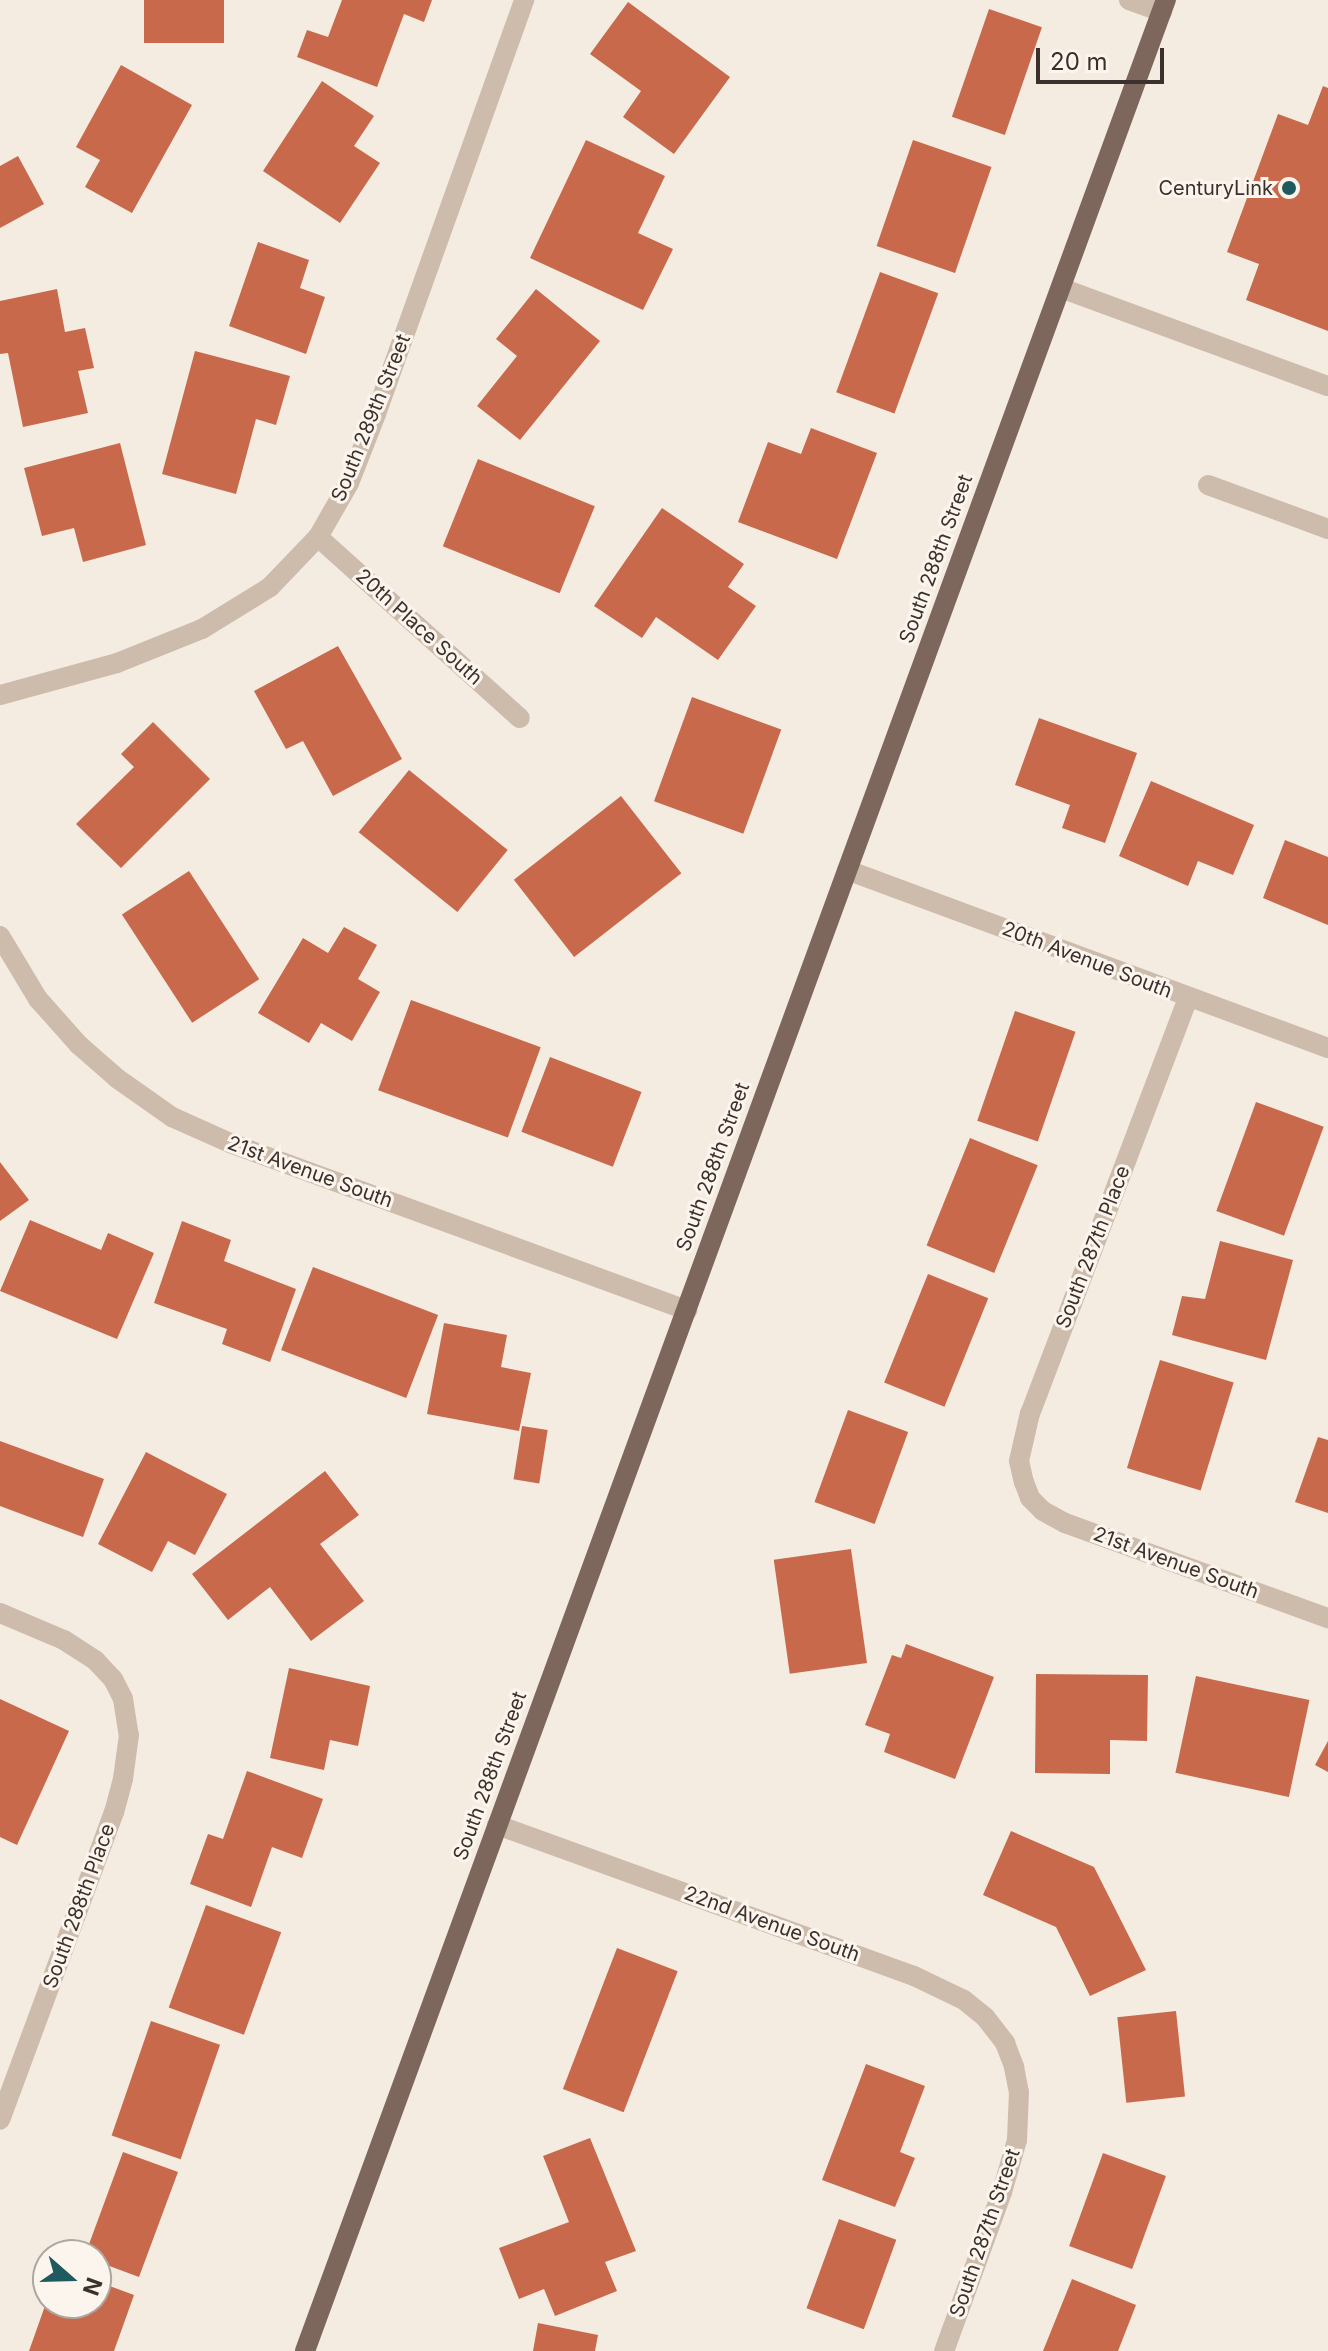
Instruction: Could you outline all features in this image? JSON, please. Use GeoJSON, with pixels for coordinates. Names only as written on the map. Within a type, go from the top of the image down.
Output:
{"type":"FeatureCollection","features":[{"type":"Feature","properties":{"kind":"main road","name":"South 288th Street"},"geometry":{"type":"LineString","coordinates":[[305,2351],[1164,6]]}},
{"type":"Feature","properties":{"kind":"street","name":"South 289th Street"},"geometry":{"type":"LineString","coordinates":[[0,695],[117,663],[202,629],[270,587],[318,537],[349,483],[376,414],[524,0]]}},
{"type":"Feature","properties":{"kind":"street"},"geometry":{"type":"LineString","coordinates":[[1129,0],[1164,6]]}},
{"type":"Feature","properties":{"kind":"street"},"geometry":{"type":"LineString","coordinates":[[1061,288],[1328,386]]}},
{"type":"Feature","properties":{"kind":"street"},"geometry":{"type":"LineString","coordinates":[[1208,485],[1328,529]]}},
{"type":"Feature","properties":{"kind":"street","name":"20th Place South"},"geometry":{"type":"LineString","coordinates":[[318,537],[520,718]]}},
{"type":"Feature","properties":{"kind":"street","name":"20th Avenue South"},"geometry":{"type":"LineString","coordinates":[[847,870],[1328,1048]]}},
{"type":"Feature","properties":{"kind":"street","name":"21st Avenue South"},"geometry":{"type":"LineString","coordinates":[[0,936],[38,999],[79,1045],[118,1079],[172,1117],[230,1143],[687,1310]]}},
{"type":"Feature","properties":{"kind":"street","name":"South 287th Place"},"geometry":{"type":"LineString","coordinates":[[1030,1498],[1019,1461],[1030,1413],[1188,998]]}},
{"type":"Feature","properties":{"kind":"street","name":"21st Avenue South"},"geometry":{"type":"LineString","coordinates":[[1030,1498],[1043,1511],[1065,1523],[1328,1618]]}},
{"type":"Feature","properties":{"kind":"street","name":"South 288th Place"},"geometry":{"type":"LineString","coordinates":[[0,1613],[81,1650],[105,1669],[118,1687],[126,1709],[129,1735],[120,1792],[0,2120]]}},
{"type":"Feature","properties":{"kind":"street","name":"22nd Avenue South"},"geometry":{"type":"LineString","coordinates":[[497,1825],[939,1987],[964,2000],[985,2017],[1005,2043],[1014,2067]]}},
{"type":"Feature","properties":{"kind":"street","name":"South 287th Street"},"geometry":{"type":"LineString","coordinates":[[944,2351],[1002,2192],[1017,2140],[1019,2092],[1014,2067]]}},
{"type":"Feature","properties":{"kind":"building"},"geometry":{"type":"Polygon","coordinates":[[[144,0],[224,0],[224,43],[144,43],[144,0]]]}},
{"type":"Feature","properties":{"kind":"building"},"geometry":{"type":"Polygon","coordinates":[[[342,0],[432,0],[424,22],[404,14],[377,87],[297,57],[307,30],[328,37],[342,0]]]}},
{"type":"Feature","properties":{"kind":"building"},"geometry":{"type":"Polygon","coordinates":[[[628,2],[730,77],[674,154],[623,117],[641,91],[590,54],[628,2]]]}},
{"type":"Feature","properties":{"kind":"building"},"geometry":{"type":"Polygon","coordinates":[[[989,9],[1042,27],[1005,135],[952,117],[989,9]]]}},
{"type":"Feature","properties":{"kind":"building"},"geometry":{"type":"Polygon","coordinates":[[[121,65],[192,105],[132,213],[85,187],[100,160],[76,147],[121,65]]]}},
{"type":"Feature","properties":{"kind":"building"},"geometry":{"type":"Polygon","coordinates":[[[322,81],[374,116],[354,146],[380,163],[340,223],[263,171],[322,81]]]}},
{"type":"Feature","properties":{"kind":"building","name":"CenturyLink"},"geometry":{"type":"Polygon","coordinates":[[[1323,86],[1328,88],[1328,331],[1246,300],[1259,264],[1227,252],[1278,114],[1308,125],[1323,86]]]}},
{"type":"Feature","properties":{"kind":"building"},"geometry":{"type":"Polygon","coordinates":[[[586,140],[665,176],[638,233],[673,249],[643,310],[530,258],[586,140]]]}},
{"type":"Feature","properties":{"kind":"building"},"geometry":{"type":"Polygon","coordinates":[[[913,140],[991,167],[955,273],[877,246],[913,140]]]}},
{"type":"Feature","properties":{"kind":"building"},"geometry":{"type":"Polygon","coordinates":[[[18,156],[44,204],[0,228],[0,166],[18,156]]]}},
{"type":"Feature","properties":{"kind":"building"},"geometry":{"type":"Polygon","coordinates":[[[258,242],[309,260],[300,288],[325,297],[306,354],[229,326],[258,242]]]}},
{"type":"Feature","properties":{"kind":"building"},"geometry":{"type":"Polygon","coordinates":[[[880,272],[938,293],[894,413],[836,392],[880,272]]]}},
{"type":"Feature","properties":{"kind":"building"},"geometry":{"type":"Polygon","coordinates":[[[57,289],[65,332],[85,328],[94,368],[78,371],[88,413],[23,427],[8,353],[0,354],[0,301],[57,289]]]}},
{"type":"Feature","properties":{"kind":"building"},"geometry":{"type":"Polygon","coordinates":[[[536,289],[600,341],[520,440],[477,406],[517,356],[496,339],[536,289]]]}},
{"type":"Feature","properties":{"kind":"building"},"geometry":{"type":"Polygon","coordinates":[[[195,351],[290,376],[276,425],[256,419],[236,494],[162,474],[195,351]]]}},
{"type":"Feature","properties":{"kind":"building"},"geometry":{"type":"Polygon","coordinates":[[[811,428],[877,453],[837,559],[738,522],[768,442],[801,454],[811,428]]]}},
{"type":"Feature","properties":{"kind":"building"},"geometry":{"type":"Polygon","coordinates":[[[120,443],[146,545],[83,562],[74,528],[42,536],[24,468],[120,443]]]}},
{"type":"Feature","properties":{"kind":"building"},"geometry":{"type":"Polygon","coordinates":[[[478,459],[595,506],[560,593],[443,546],[478,459]]]}},
{"type":"Feature","properties":{"kind":"building"},"geometry":{"type":"Polygon","coordinates":[[[662,508],[744,564],[728,587],[756,606],[718,660],[656,617],[642,638],[594,606],[662,508]]]}},
{"type":"Feature","properties":{"kind":"building"},"geometry":{"type":"Polygon","coordinates":[[[338,646],[402,759],[333,796],[303,741],[286,749],[254,691],[338,646]]]}},
{"type":"Feature","properties":{"kind":"building"},"geometry":{"type":"Polygon","coordinates":[[[692,697],[781,729],[743,834],[654,801],[692,697]]]}},
{"type":"Feature","properties":{"kind":"building"},"geometry":{"type":"Polygon","coordinates":[[[1039,718],[1137,753],[1105,843],[1062,828],[1070,805],[1015,785],[1039,718]]]}},
{"type":"Feature","properties":{"kind":"building"},"geometry":{"type":"Polygon","coordinates":[[[153,722],[210,779],[121,868],[76,824],[134,767],[121,754],[153,722]]]}},
{"type":"Feature","properties":{"kind":"building"},"geometry":{"type":"Polygon","coordinates":[[[409,770],[508,850],[457,912],[359,832],[409,770]]]}},
{"type":"Feature","properties":{"kind":"building"},"geometry":{"type":"Polygon","coordinates":[[[1151,781],[1254,825],[1233,875],[1198,861],[1188,886],[1119,856],[1151,781]]]}},
{"type":"Feature","properties":{"kind":"building"},"geometry":{"type":"Polygon","coordinates":[[[621,796],[681,873],[574,957],[514,880],[621,796]]]}},
{"type":"Feature","properties":{"kind":"building"},"geometry":{"type":"Polygon","coordinates":[[[1285,840],[1328,857],[1328,925],[1263,898],[1285,840]]]}},
{"type":"Feature","properties":{"kind":"building"},"geometry":{"type":"Polygon","coordinates":[[[189,871],[259,979],[192,1023],[122,915],[189,871]]]}},
{"type":"Feature","properties":{"kind":"building"},"geometry":{"type":"Polygon","coordinates":[[[344,927],[377,945],[358,979],[380,992],[352,1041],[321,1023],[309,1043],[258,1013],[303,938],[328,953],[344,927]]]}},
{"type":"Feature","properties":{"kind":"building"},"geometry":{"type":"Polygon","coordinates":[[[411,1000],[541,1047],[508,1137],[378,1090],[411,1000]]]}},
{"type":"Feature","properties":{"kind":"building"},"geometry":{"type":"Polygon","coordinates":[[[1015,1011],[1076,1032],[1038,1142],[977,1121],[1015,1011]]]}},
{"type":"Feature","properties":{"kind":"building"},"geometry":{"type":"Polygon","coordinates":[[[550,1057],[641,1092],[613,1167],[521,1132],[550,1057]]]}},
{"type":"Feature","properties":{"kind":"building"},"geometry":{"type":"Polygon","coordinates":[[[1256,1102],[1324,1127],[1284,1236],[1216,1211],[1256,1102]]]}},
{"type":"Feature","properties":{"kind":"building"},"geometry":{"type":"Polygon","coordinates":[[[970,1138],[1038,1165],[994,1273],[927,1246],[970,1138]]]}},
{"type":"Feature","properties":{"kind":"building"},"geometry":{"type":"Polygon","coordinates":[[[0,1162],[29,1200],[0,1221],[0,1162]]]}},
{"type":"Feature","properties":{"kind":"building"},"geometry":{"type":"Polygon","coordinates":[[[30,1220],[101,1250],[108,1233],[154,1253],[117,1339],[0,1291],[30,1220]]]}},
{"type":"Feature","properties":{"kind":"building"},"geometry":{"type":"Polygon","coordinates":[[[182,1221],[231,1240],[224,1261],[296,1289],[270,1362],[222,1344],[227,1329],[154,1303],[182,1221]]]}},
{"type":"Feature","properties":{"kind":"building"},"geometry":{"type":"Polygon","coordinates":[[[1220,1241],[1293,1260],[1266,1360],[1172,1335],[1182,1296],[1205,1299],[1220,1241]]]}},
{"type":"Feature","properties":{"kind":"building"},"geometry":{"type":"Polygon","coordinates":[[[313,1267],[438,1315],[406,1398],[281,1350],[313,1267]]]}},
{"type":"Feature","properties":{"kind":"building"},"geometry":{"type":"Polygon","coordinates":[[[928,1274],[988,1298],[944,1407],[884,1382],[928,1274]]]}},
{"type":"Feature","properties":{"kind":"building"},"geometry":{"type":"Polygon","coordinates":[[[444,1323],[507,1335],[501,1367],[531,1373],[519,1431],[427,1414],[444,1323]]]}},
{"type":"Feature","properties":{"kind":"building"},"geometry":{"type":"Polygon","coordinates":[[[1160,1360],[1234,1383],[1201,1491],[1127,1468],[1160,1360]]]}},
{"type":"Feature","properties":{"kind":"building"},"geometry":{"type":"Polygon","coordinates":[[[848,1410],[908,1432],[875,1524],[814,1502],[848,1410]]]}},
{"type":"Feature","properties":{"kind":"building"},"geometry":{"type":"Polygon","coordinates":[[[522,1426],[548,1430],[539,1483],[514,1479],[522,1426]]]}},
{"type":"Feature","properties":{"kind":"building"},"geometry":{"type":"Polygon","coordinates":[[[1318,1437],[1328,1440],[1328,1513],[1295,1502],[1318,1437]]]}},
{"type":"Feature","properties":{"kind":"building"},"geometry":{"type":"Polygon","coordinates":[[[0,1441],[104,1479],[83,1537],[0,1506],[0,1441]]]}},
{"type":"Feature","properties":{"kind":"building"},"geometry":{"type":"Polygon","coordinates":[[[146,1452],[227,1494],[195,1555],[168,1541],[152,1572],[98,1544],[146,1452]]]}},
{"type":"Feature","properties":{"kind":"building"},"geometry":{"type":"Polygon","coordinates":[[[325,1471],[359,1515],[320,1544],[364,1601],[311,1641],[270,1587],[228,1620],[192,1574],[325,1471]]]}},
{"type":"Feature","properties":{"kind":"building"},"geometry":{"type":"Polygon","coordinates":[[[851,1549],[867,1663],[790,1674],[774,1560],[851,1549]]]}},
{"type":"Feature","properties":{"kind":"building"},"geometry":{"type":"Polygon","coordinates":[[[906,1644],[994,1677],[955,1779],[884,1752],[890,1734],[865,1725],[892,1655],[901,1658],[906,1644]]]}},
{"type":"Feature","properties":{"kind":"building"},"geometry":{"type":"Polygon","coordinates":[[[289,1668],[370,1686],[358,1746],[330,1740],[324,1770],[270,1758],[289,1668]]]}},
{"type":"Feature","properties":{"kind":"building"},"geometry":{"type":"Polygon","coordinates":[[[1036,1674],[1148,1675],[1147,1741],[1110,1740],[1110,1774],[1035,1773],[1036,1674]]]}},
{"type":"Feature","properties":{"kind":"building"},"geometry":{"type":"Polygon","coordinates":[[[1196,1676],[1309,1700],[1289,1797],[1175,1773],[1196,1676]]]}},
{"type":"Feature","properties":{"kind":"building"},"geometry":{"type":"Polygon","coordinates":[[[0,1699],[69,1731],[17,1845],[0,1837],[0,1699]]]}},
{"type":"Feature","properties":{"kind":"building"},"geometry":{"type":"Polygon","coordinates":[[[1328,1741],[1328,1772],[1315,1765],[1328,1741]]]}},
{"type":"Feature","properties":{"kind":"building"},"geometry":{"type":"Polygon","coordinates":[[[247,1771],[323,1799],[302,1858],[272,1847],[251,1907],[190,1884],[208,1834],[223,1839],[247,1771]]]}},
{"type":"Feature","properties":{"kind":"building"},"geometry":{"type":"Polygon","coordinates":[[[1011,1831],[1094,1867],[1146,1970],[1090,1996],[1056,1927],[983,1895],[1011,1831]]]}},
{"type":"Feature","properties":{"kind":"building"},"geometry":{"type":"Polygon","coordinates":[[[206,1905],[281,1932],[244,2035],[169,2007],[206,1905]]]}},
{"type":"Feature","properties":{"kind":"building"},"geometry":{"type":"Polygon","coordinates":[[[617,1948],[678,1971],[624,2112],[563,2089],[617,1948]]]}},
{"type":"Feature","properties":{"kind":"building"},"geometry":{"type":"Polygon","coordinates":[[[1176,2011],[1185,2097],[1126,2103],[1117,2017],[1176,2011]]]}},
{"type":"Feature","properties":{"kind":"building"},"geometry":{"type":"Polygon","coordinates":[[[151,2021],[220,2045],[181,2159],[112,2135],[151,2021]]]}},
{"type":"Feature","properties":{"kind":"building"},"geometry":{"type":"Polygon","coordinates":[[[866,2064],[925,2086],[900,2152],[915,2158],[895,2207],[822,2180],[866,2064]]]}},
{"type":"Feature","properties":{"kind":"building"},"geometry":{"type":"Polygon","coordinates":[[[590,2138],[636,2251],[605,2262],[617,2291],[555,2316],[544,2289],[519,2299],[499,2248],[569,2222],[543,2156],[590,2138]]]}},
{"type":"Feature","properties":{"kind":"building"},"geometry":{"type":"Polygon","coordinates":[[[123,2152],[178,2172],[139,2277],[112,2267],[112,2239],[91,2239],[123,2152]]]}},
{"type":"Feature","properties":{"kind":"building"},"geometry":{"type":"Polygon","coordinates":[[[1103,2153],[1166,2176],[1132,2269],[1069,2246],[1103,2153]]]}},
{"type":"Feature","properties":{"kind":"building"},"geometry":{"type":"Polygon","coordinates":[[[839,2219],[896,2240],[864,2329],[807,2308],[839,2219]]]}},
{"type":"Feature","properties":{"kind":"building"},"geometry":{"type":"Polygon","coordinates":[[[1072,2279],[1136,2305],[1118,2351],[1043,2351],[1072,2279]]]}},
{"type":"Feature","properties":{"kind":"building"},"geometry":{"type":"Polygon","coordinates":[[[112,2287],[134,2295],[114,2351],[29,2351],[40,2319],[112,2319],[112,2287]]]}},
{"type":"Feature","properties":{"kind":"building"},"geometry":{"type":"Polygon","coordinates":[[[538,2323],[598,2335],[595,2351],[533,2351],[538,2323]]]}},
{"type":"Feature","properties":{"kind":"place","name":"CenturyLink"},"geometry":{"type":"Point","coordinates":[1289,188]}}]}
